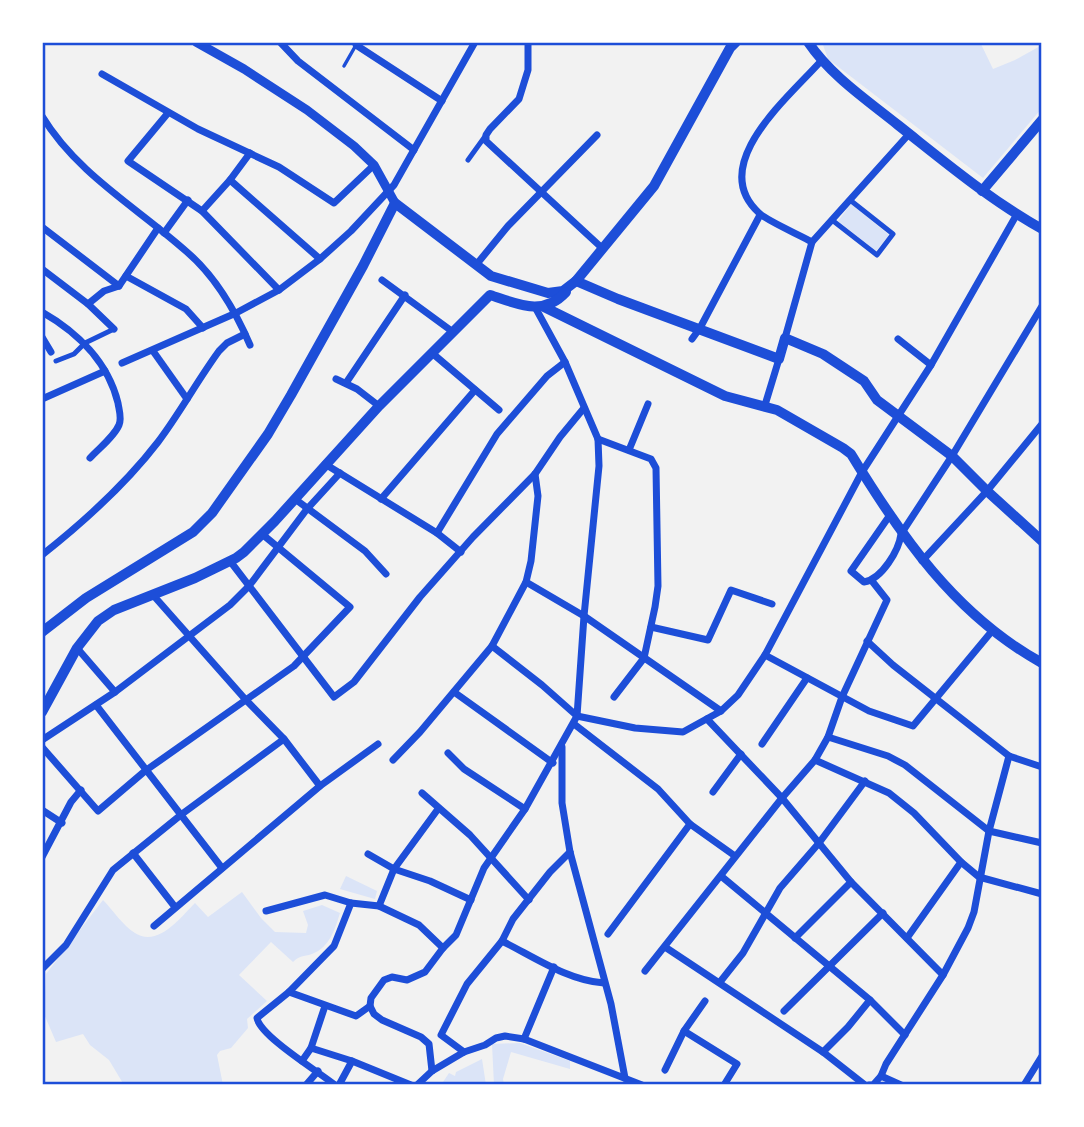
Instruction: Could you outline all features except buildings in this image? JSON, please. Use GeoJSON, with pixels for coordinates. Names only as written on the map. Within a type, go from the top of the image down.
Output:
{"type":"FeatureCollection","features":[{"type":"Feature","properties":{"kind":"main road"},"geometry":{"type":"LineString","coordinates":[[808,42],[821,61],[909,134],[982,191],[1042,229]]}},
{"type":"Feature","properties":{"kind":"main road"},"geometry":{"type":"LineString","coordinates":[[540,307],[555,302],[572,284],[654,186],[733,44]]}},
{"type":"Feature","properties":{"kind":"main road"},"geometry":{"type":"LineString","coordinates":[[982,191],[1042,120]]}},
{"type":"Feature","properties":{"kind":"main road"},"geometry":{"type":"LineString","coordinates":[[42,632],[86,598],[193,533],[212,513],[268,434],[396,203],[491,276],[548,293],[560,293],[572,284]]}},
{"type":"Feature","properties":{"kind":"main road"},"geometry":{"type":"LineString","coordinates":[[42,712],[77,648],[104,616],[230,561],[244,552],[379,405],[490,295],[495,284],[491,276]]}},
{"type":"Feature","properties":{"kind":"main road"},"geometry":{"type":"LineString","coordinates":[[511,302],[505,290],[510,285],[517,284]]}},
{"type":"Feature","properties":{"kind":"main road"},"geometry":{"type":"LineString","coordinates":[[572,284],[701,328],[779,359],[785,338],[823,354],[866,384],[877,400],[952,456],[1042,541]]}},
{"type":"Feature","properties":{"kind":"main road"},"geometry":{"type":"LineString","coordinates":[[490,295],[540,307],[725,396],[765,405],[782,412],[843,448],[851,454],[901,534],[922,561],[992,631],[1042,663]]}},
{"type":"Feature","properties":{"kind":"street"},"geometry":{"type":"LineString","coordinates":[[196,42],[307,110],[354,146],[374,165],[396,203]]}},
{"type":"Feature","properties":{"kind":"street"},"geometry":{"type":"LineString","coordinates":[[280,42],[298,61],[414,150]]}},
{"type":"Feature","properties":{"kind":"street"},"geometry":{"type":"LineString","coordinates":[[122,363],[236,313],[279,290],[351,231],[388,191],[475,42]]}},
{"type":"Feature","properties":{"kind":"street"},"geometry":{"type":"LineString","coordinates":[[468,160],[519,99],[528,69],[528,42]]}},
{"type":"Feature","properties":{"kind":"street"},"geometry":{"type":"LineString","coordinates":[[357,44],[442,101]]}},
{"type":"Feature","properties":{"kind":"street"},"geometry":{"type":"LineString","coordinates":[[812,242],[760,215],[741,186],[741,171],[746,155],[769,118],[821,61]]}},
{"type":"Feature","properties":{"kind":"street"},"geometry":{"type":"LineString","coordinates":[[102,74],[168,113],[294,175],[334,203],[374,165]]}},
{"type":"Feature","properties":{"kind":"street"},"geometry":{"type":"LineString","coordinates":[[168,113],[128,161],[202,211],[279,290]]}},
{"type":"Feature","properties":{"kind":"street"},"geometry":{"type":"LineString","coordinates":[[42,116],[58,142],[202,267],[236,313],[250,345]]}},
{"type":"Feature","properties":{"kind":"street"},"geometry":{"type":"LineString","coordinates":[[785,338],[812,242],[909,134]]}},
{"type":"Feature","properties":{"kind":"street"},"geometry":{"type":"LineString","coordinates":[[476,265],[508,226],[597,135]]}},
{"type":"Feature","properties":{"kind":"street"},"geometry":{"type":"LineString","coordinates":[[486,138],[541,193],[603,247]]}},
{"type":"Feature","properties":{"kind":"street"},"geometry":{"type":"LineString","coordinates":[[202,211],[250,153]]}},
{"type":"Feature","properties":{"kind":"street"},"geometry":{"type":"LineString","coordinates":[[230,180],[320,259]]}},
{"type":"Feature","properties":{"kind":"street"},"geometry":{"type":"LineString","coordinates":[[88,304],[104,291],[119,286],[188,200]]}},
{"type":"Feature","properties":{"kind":"street"},"geometry":{"type":"LineString","coordinates":[[832,220],[877,255],[893,234],[850,200]]}},
{"type":"Feature","properties":{"kind":"street"},"geometry":{"type":"LineString","coordinates":[[575,720],[684,732],[721,710],[743,688],[765,655],[862,472],[931,365],[1017,214]]}},
{"type":"Feature","properties":{"kind":"street"},"geometry":{"type":"LineString","coordinates":[[691,339],[701,328],[760,215]]}},
{"type":"Feature","properties":{"kind":"street"},"geometry":{"type":"LineString","coordinates":[[42,227],[119,286]]}},
{"type":"Feature","properties":{"kind":"street"},"geometry":{"type":"LineString","coordinates":[[42,268],[88,304],[114,329],[85,344],[74,354],[56,361]]}},
{"type":"Feature","properties":{"kind":"street"},"geometry":{"type":"LineString","coordinates":[[126,276],[187,309],[203,328]]}},
{"type":"Feature","properties":{"kind":"street"},"geometry":{"type":"LineString","coordinates":[[382,280],[453,332]]}},
{"type":"Feature","properties":{"kind":"street"},"geometry":{"type":"LineString","coordinates":[[346,383],[405,295]]}},
{"type":"Feature","properties":{"kind":"street"},"geometry":{"type":"LineString","coordinates":[[890,515],[851,571],[864,582],[872,581],[900,548],[901,534],[952,456],[1042,306]]}},
{"type":"Feature","properties":{"kind":"street"},"geometry":{"type":"LineString","coordinates":[[432,1071],[429,1044],[421,1037],[382,1020],[372,1010],[371,998],[384,980],[407,979],[425,972],[456,935],[491,856],[525,809],[575,720],[599,467],[598,439],[540,307]]}},
{"type":"Feature","properties":{"kind":"street"},"geometry":{"type":"LineString","coordinates":[[42,312],[85,344],[115,390],[121,415],[120,424],[90,458]]}},
{"type":"Feature","properties":{"kind":"street"},"geometry":{"type":"LineString","coordinates":[[42,555],[105,501],[136,469],[219,351],[227,343],[245,334]]}},
{"type":"Feature","properties":{"kind":"street"},"geometry":{"type":"LineString","coordinates":[[42,337],[51,352]]}},
{"type":"Feature","properties":{"kind":"street"},"geometry":{"type":"LineString","coordinates":[[898,339],[931,365]]}},
{"type":"Feature","properties":{"kind":"street"},"geometry":{"type":"LineString","coordinates":[[153,351],[187,399]]}},
{"type":"Feature","properties":{"kind":"street"},"geometry":{"type":"LineString","coordinates":[[432,353],[499,410]]}},
{"type":"Feature","properties":{"kind":"street"},"geometry":{"type":"LineString","coordinates":[[765,405],[779,359]]}},
{"type":"Feature","properties":{"kind":"street"},"geometry":{"type":"LineString","coordinates":[[437,533],[497,434],[547,376],[565,362]]}},
{"type":"Feature","properties":{"kind":"street"},"geometry":{"type":"LineString","coordinates":[[42,399],[105,371]]}},
{"type":"Feature","properties":{"kind":"street"},"geometry":{"type":"LineString","coordinates":[[336,379],[379,405]]}},
{"type":"Feature","properties":{"kind":"street"},"geometry":{"type":"LineString","coordinates":[[381,499],[475,390]]}},
{"type":"Feature","properties":{"kind":"street"},"geometry":{"type":"LineString","coordinates":[[629,450],[648,404]]}},
{"type":"Feature","properties":{"kind":"street"},"geometry":{"type":"LineString","coordinates":[[230,561],[334,697],[354,682],[420,597],[535,474],[584,408]]}},
{"type":"Feature","properties":{"kind":"street"},"geometry":{"type":"LineString","coordinates":[[922,561],[987,491],[1042,424]]}},
{"type":"Feature","properties":{"kind":"street"},"geometry":{"type":"LineString","coordinates":[[598,439],[652,459],[657,482],[658,586],[651,627],[643,658],[614,697]]}},
{"type":"Feature","properties":{"kind":"street"},"geometry":{"type":"LineString","coordinates":[[326,464],[437,533],[461,552]]}},
{"type":"Feature","properties":{"kind":"street"},"geometry":{"type":"LineString","coordinates":[[42,740],[115,692],[190,637],[249,586],[307,509],[340,473]]}},
{"type":"Feature","properties":{"kind":"street"},"geometry":{"type":"LineString","coordinates":[[393,760],[492,646],[526,582],[538,496],[535,474]]}},
{"type":"Feature","properties":{"kind":"street"},"geometry":{"type":"LineString","coordinates":[[295,499],[365,551],[386,574]]}},
{"type":"Feature","properties":{"kind":"street"},"geometry":{"type":"LineString","coordinates":[[42,747],[98,811],[145,771],[281,675],[303,656],[350,607],[262,534]]}},
{"type":"Feature","properties":{"kind":"street"},"geometry":{"type":"LineString","coordinates":[[645,971],[815,760],[828,737],[842,697],[887,600],[872,581]]}},
{"type":"Feature","properties":{"kind":"street"},"geometry":{"type":"LineString","coordinates":[[526,582],[584,615],[721,710]]}},
{"type":"Feature","properties":{"kind":"street"},"geometry":{"type":"LineString","coordinates":[[651,627],[708,640],[731,590],[772,604]]}},
{"type":"Feature","properties":{"kind":"street"},"geometry":{"type":"LineString","coordinates":[[153,595],[284,739],[320,786]]}},
{"type":"Feature","properties":{"kind":"street"},"geometry":{"type":"LineString","coordinates":[[765,655],[869,711],[909,726],[916,723],[992,631]]}},
{"type":"Feature","properties":{"kind":"street"},"geometry":{"type":"LineString","coordinates":[[867,642],[1009,756],[1042,767]]}},
{"type":"Feature","properties":{"kind":"street"},"geometry":{"type":"LineString","coordinates":[[492,646],[542,685],[575,720],[658,789],[690,824],[735,856]]}},
{"type":"Feature","properties":{"kind":"street"},"geometry":{"type":"LineString","coordinates":[[77,648],[115,692]]}},
{"type":"Feature","properties":{"kind":"street"},"geometry":{"type":"LineString","coordinates":[[762,744],[807,678]]}},
{"type":"Feature","properties":{"kind":"street"},"geometry":{"type":"LineString","coordinates":[[454,692],[552,763]]}},
{"type":"Feature","properties":{"kind":"street"},"geometry":{"type":"LineString","coordinates":[[96,705],[222,868]]}},
{"type":"Feature","properties":{"kind":"street"},"geometry":{"type":"LineString","coordinates":[[707,719],[782,798],[851,882],[943,975]]}},
{"type":"Feature","properties":{"kind":"street"},"geometry":{"type":"LineString","coordinates":[[828,737],[888,756],[905,765],[989,831],[1042,843]]}},
{"type":"Feature","properties":{"kind":"street"},"geometry":{"type":"LineString","coordinates":[[42,969],[66,945],[113,870],[182,814],[284,739]]}},
{"type":"Feature","properties":{"kind":"street"},"geometry":{"type":"LineString","coordinates":[[154,926],[320,786],[378,744]]}},
{"type":"Feature","properties":{"kind":"street"},"geometry":{"type":"LineString","coordinates":[[562,746],[562,803],[570,852],[611,1004],[625,1079]]}},
{"type":"Feature","properties":{"kind":"street"},"geometry":{"type":"LineString","coordinates":[[448,753],[464,769],[525,809]]}},
{"type":"Feature","properties":{"kind":"street"},"geometry":{"type":"LineString","coordinates":[[713,792],[741,754]]}},
{"type":"Feature","properties":{"kind":"street"},"geometry":{"type":"LineString","coordinates":[[665,947],[823,1052],[867,1085],[873,1085],[943,975],[968,928],[974,912],[989,831],[1009,756]]}},
{"type":"Feature","properties":{"kind":"street"},"geometry":{"type":"LineString","coordinates":[[815,760],[889,793],[914,813],[979,877],[1042,894]]}},
{"type":"Feature","properties":{"kind":"street"},"geometry":{"type":"LineString","coordinates":[[720,982],[743,953],[780,888],[819,843],[865,781]]}},
{"type":"Feature","properties":{"kind":"street"},"geometry":{"type":"LineString","coordinates":[[42,857],[71,802],[81,790]]}},
{"type":"Feature","properties":{"kind":"street"},"geometry":{"type":"LineString","coordinates":[[422,793],[491,856],[529,900]]}},
{"type":"Feature","properties":{"kind":"street"},"geometry":{"type":"LineString","coordinates":[[379,906],[394,869],[438,809]]}},
{"type":"Feature","properties":{"kind":"street"},"geometry":{"type":"LineString","coordinates":[[42,810],[62,823]]}},
{"type":"Feature","properties":{"kind":"street"},"geometry":{"type":"LineString","coordinates":[[608,934],[690,824]]}},
{"type":"Feature","properties":{"kind":"street"},"geometry":{"type":"LineString","coordinates":[[464,1052],[441,1035],[467,985],[502,941],[513,919],[550,872],[570,852]]}},
{"type":"Feature","properties":{"kind":"street"},"geometry":{"type":"LineString","coordinates":[[133,853],[175,906]]}},
{"type":"Feature","properties":{"kind":"street"},"geometry":{"type":"LineString","coordinates":[[368,854],[394,869],[430,881],[471,900]]}},
{"type":"Feature","properties":{"kind":"street"},"geometry":{"type":"LineString","coordinates":[[907,938],[961,862]]}},
{"type":"Feature","properties":{"kind":"street"},"geometry":{"type":"LineString","coordinates":[[721,876],[870,1000],[905,1035]]}},
{"type":"Feature","properties":{"kind":"street"},"geometry":{"type":"LineString","coordinates":[[795,938],[851,882]]}},
{"type":"Feature","properties":{"kind":"street"},"geometry":{"type":"LineString","coordinates":[[266,911],[325,895],[351,903],[379,906],[419,925],[443,948]]}},
{"type":"Feature","properties":{"kind":"street"},"geometry":{"type":"LineString","coordinates":[[351,903],[334,946],[289,992],[257,1018],[260,1027],[280,1045],[337,1085],[352,1061]]}},
{"type":"Feature","properties":{"kind":"street"},"geometry":{"type":"LineString","coordinates":[[784,1011],[883,913]]}},
{"type":"Feature","properties":{"kind":"street"},"geometry":{"type":"LineString","coordinates":[[502,941],[554,967],[591,982],[604,983]]}},
{"type":"Feature","properties":{"kind":"street"},"geometry":{"type":"LineString","coordinates":[[524,1039],[554,967]]}},
{"type":"Feature","properties":{"kind":"street"},"geometry":{"type":"LineString","coordinates":[[289,992],[356,1016],[372,1010]]}},
{"type":"Feature","properties":{"kind":"street"},"geometry":{"type":"LineString","coordinates":[[823,1052],[870,1000]]}},
{"type":"Feature","properties":{"kind":"street"},"geometry":{"type":"LineString","coordinates":[[666,1070],[684,1031],[705,1001]]}},
{"type":"Feature","properties":{"kind":"street"},"geometry":{"type":"LineString","coordinates":[[302,1061],[311,1048],[325,1006]]}},
{"type":"Feature","properties":{"kind":"street"},"geometry":{"type":"LineString","coordinates":[[684,1031],[737,1063],[724,1085]]}},
{"type":"Feature","properties":{"kind":"street"},"geometry":{"type":"LineString","coordinates":[[417,1085],[432,1071],[464,1052],[505,1036],[524,1039],[642,1085]]}},
{"type":"Feature","properties":{"kind":"street"},"geometry":{"type":"LineString","coordinates":[[311,1048],[411,1085]]}},
{"type":"Feature","properties":{"kind":"street"},"geometry":{"type":"LineString","coordinates":[[1024,1085],[1042,1056]]}},
{"type":"Feature","properties":{"kind":"street"},"geometry":{"type":"LineString","coordinates":[[306,1085],[317,1071]]}},
{"type":"Feature","properties":{"kind":"street"},"geometry":{"type":"LineString","coordinates":[[881,1076],[901,1085]]}},
{"type":"Feature","properties":{"kind":"lane"},"geometry":{"type":"LineString","coordinates":[[344,66],[357,44]]}},
{"type":"Feature","properties":{"kind":"shaded area"},"geometry":{"type":"Polygon","coordinates":[[[822,42],[980,42],[993,69],[1042,45],[1042,108],[983,178],[828,59],[822,42]]]}},
{"type":"Feature","properties":{"kind":"shaded area"},"geometry":{"type":"Polygon","coordinates":[[[851,204],[889,235],[876,251],[838,221],[851,204]]]}},
{"type":"Feature","properties":{"kind":"shaded area"},"geometry":{"type":"Polygon","coordinates":[[[346,876],[377,891],[375,899],[340,889],[346,876]]]}},
{"type":"Feature","properties":{"kind":"shaded area"},"geometry":{"type":"Polygon","coordinates":[[[242,892],[275,932],[306,933],[308,925],[303,911],[322,905],[340,913],[331,937],[318,951],[293,962],[271,942],[239,975],[267,1001],[247,1019],[248,1028],[231,1048],[220,1051],[217,1055],[223,1085],[124,1085],[109,1060],[90,1045],[83,1034],[56,1042],[44,1014],[46,974],[103,900],[131,930],[144,937],[152,937],[176,923],[195,903],[208,917],[242,892]]]}},
{"type":"Feature","properties":{"kind":"shaded area"},"geometry":{"type":"Polygon","coordinates":[[[520,1043],[570,1061],[570,1069],[511,1052],[503,1079],[504,1085],[494,1085],[492,1044],[520,1043]]]}},
{"type":"Feature","properties":{"kind":"shaded area"},"geometry":{"type":"Polygon","coordinates":[[[482,1059],[486,1085],[441,1085],[449,1073],[455,1076],[456,1072],[482,1059]]]}}]}
